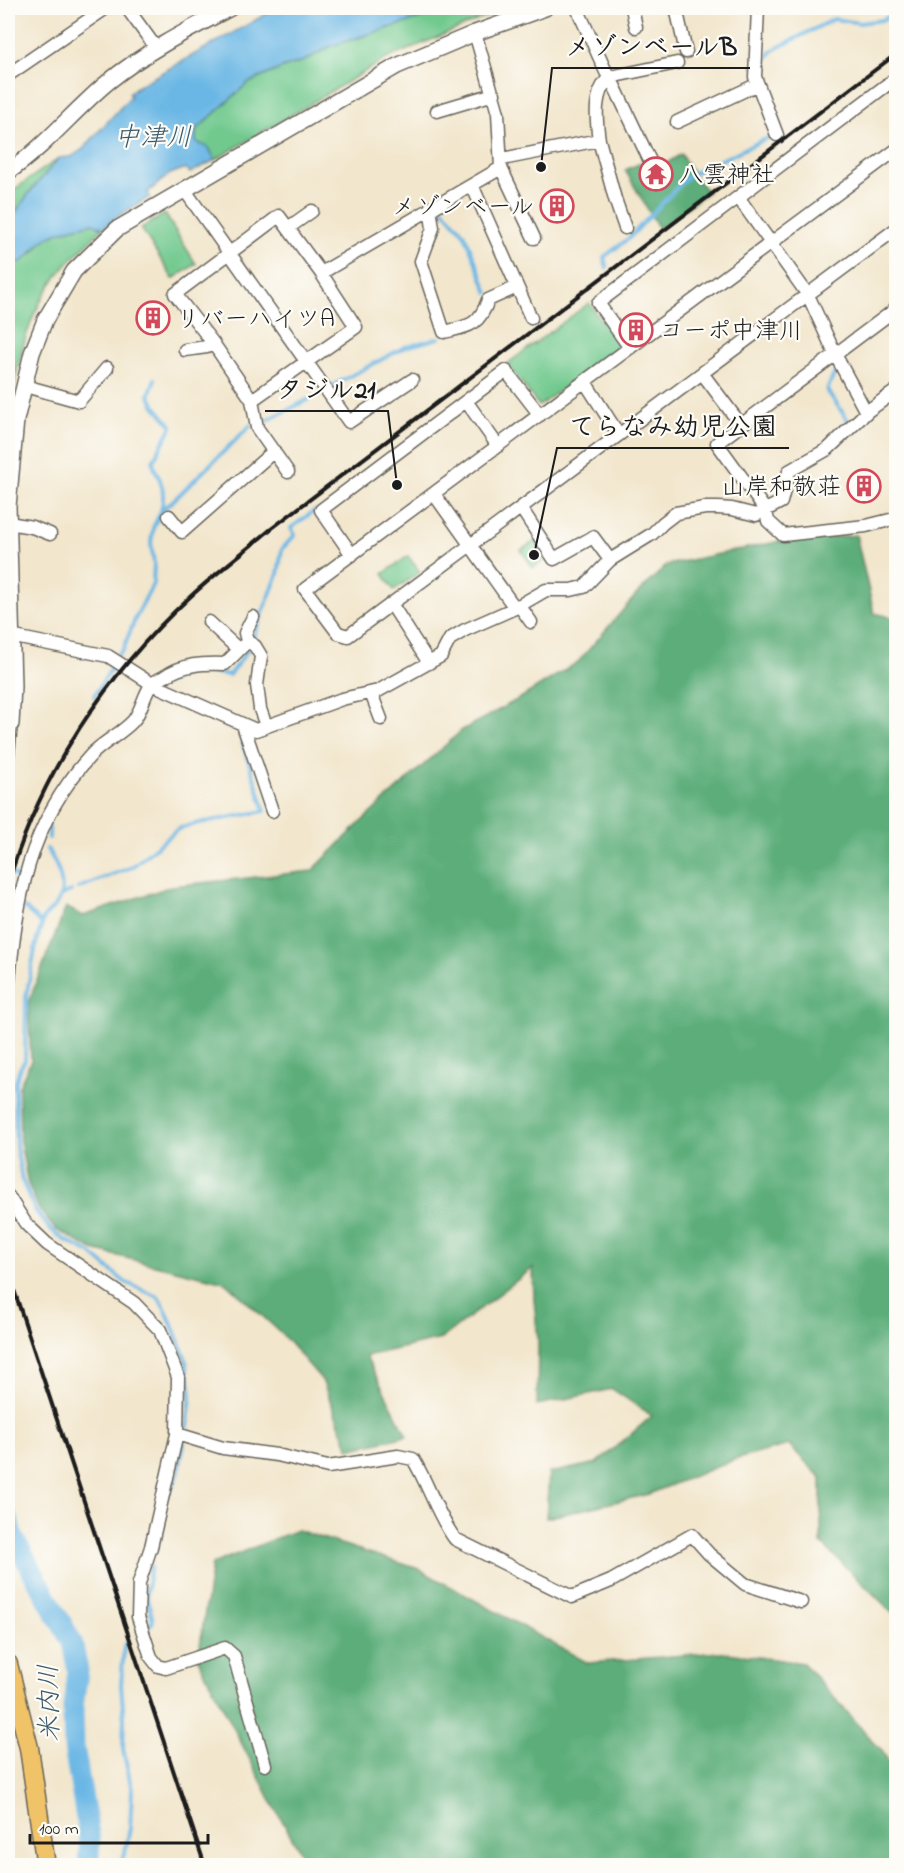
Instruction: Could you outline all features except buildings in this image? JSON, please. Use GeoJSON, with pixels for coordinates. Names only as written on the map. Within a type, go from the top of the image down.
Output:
{"type":"FeatureCollection","features":[{"type":"Feature","properties":{"kind":"main road"},"geometry":{"type":"LineString","coordinates":[[8,1664],[29,1748],[46,1866]]}},
{"type":"Feature","properties":{"kind":"street"},"geometry":{"type":"LineString","coordinates":[[8,75],[106,8]]}},
{"type":"Feature","properties":{"kind":"street"},"geometry":{"type":"LineString","coordinates":[[127,8],[156,48]]}},
{"type":"Feature","properties":{"kind":"street"},"geometry":{"type":"LineString","coordinates":[[8,172],[45,143],[110,80],[156,48],[230,8]]}},
{"type":"Feature","properties":{"kind":"street"},"geometry":{"type":"LineString","coordinates":[[8,754],[12,686],[9,523],[16,420],[32,353],[45,320],[74,271],[117,229],[397,66],[475,33],[545,8]]}},
{"type":"Feature","properties":{"kind":"street"},"geometry":{"type":"LineString","coordinates":[[577,8],[651,163]]}},
{"type":"Feature","properties":{"kind":"street"},"geometry":{"type":"LineString","coordinates":[[632,8],[636,27]]}},
{"type":"Feature","properties":{"kind":"street"},"geometry":{"type":"LineString","coordinates":[[676,8],[686,51]]}},
{"type":"Feature","properties":{"kind":"street"},"geometry":{"type":"LineString","coordinates":[[758,8],[753,69],[756,85],[764,98],[777,135]]}},
{"type":"Feature","properties":{"kind":"street"},"geometry":{"type":"LineString","coordinates":[[475,33],[498,113],[501,164],[534,238]]}},
{"type":"Feature","properties":{"kind":"street"},"geometry":{"type":"LineString","coordinates":[[625,228],[599,140],[597,104],[600,88],[610,77],[677,63]]}},
{"type":"Feature","properties":{"kind":"street"},"geometry":{"type":"LineString","coordinates":[[630,348],[598,303],[892,81],[897,88]]}},
{"type":"Feature","properties":{"kind":"street"},"geometry":{"type":"LineString","coordinates":[[677,122],[756,85]]}},
{"type":"Feature","properties":{"kind":"street"},"geometry":{"type":"LineString","coordinates":[[437,111],[494,94]]}},
{"type":"Feature","properties":{"kind":"street"},"geometry":{"type":"LineString","coordinates":[[321,273],[472,185],[501,164],[599,140]]}},
{"type":"Feature","properties":{"kind":"street"},"geometry":{"type":"LineString","coordinates":[[897,150],[305,589],[338,633],[348,636],[897,229]]}},
{"type":"Feature","properties":{"kind":"street"},"geometry":{"type":"LineString","coordinates":[[472,185],[531,318]]}},
{"type":"Feature","properties":{"kind":"street"},"geometry":{"type":"LineString","coordinates":[[184,189],[349,422],[412,380]]}},
{"type":"Feature","properties":{"kind":"street"},"geometry":{"type":"LineString","coordinates":[[738,197],[808,294],[835,354],[866,412]]}},
{"type":"Feature","properties":{"kind":"street"},"geometry":{"type":"LineString","coordinates":[[430,208],[433,228],[421,261],[444,332],[470,326],[483,315],[488,300],[517,287]]}},
{"type":"Feature","properties":{"kind":"street"},"geometry":{"type":"LineString","coordinates":[[288,228],[312,211]]}},
{"type":"Feature","properties":{"kind":"street"},"geometry":{"type":"LineString","coordinates":[[252,400],[356,327],[321,273],[279,216],[175,294],[213,343],[252,400],[257,428],[288,472]]}},
{"type":"Feature","properties":{"kind":"street"},"geometry":{"type":"LineString","coordinates":[[897,309],[717,443],[766,511],[768,520],[783,535],[866,526],[897,520]]}},
{"type":"Feature","properties":{"kind":"street"},"geometry":{"type":"LineString","coordinates":[[185,350],[207,347],[213,343]]}},
{"type":"Feature","properties":{"kind":"street"},"geometry":{"type":"LineString","coordinates":[[25,386],[79,401],[107,368]]}},
{"type":"Feature","properties":{"kind":"street"},"geometry":{"type":"LineString","coordinates":[[352,555],[321,510],[506,371],[540,415]]}},
{"type":"Feature","properties":{"kind":"street"},"geometry":{"type":"LineString","coordinates":[[702,373],[741,425]]}},
{"type":"Feature","properties":{"kind":"street"},"geometry":{"type":"LineString","coordinates":[[585,382],[619,435]]}},
{"type":"Feature","properties":{"kind":"street"},"geometry":{"type":"LineString","coordinates":[[10,636],[108,656],[152,684],[256,730],[342,699],[378,691],[441,656],[450,639],[465,630],[517,607],[546,590],[572,590],[584,587],[610,560],[656,533],[676,513],[705,508],[732,509],[756,515],[766,511],[781,502],[789,471],[828,449],[866,412],[897,391]]}},
{"type":"Feature","properties":{"kind":"street"},"geometry":{"type":"LineString","coordinates":[[466,401],[498,446]]}},
{"type":"Feature","properties":{"kind":"street"},"geometry":{"type":"LineString","coordinates":[[169,516],[182,531],[273,451]]}},
{"type":"Feature","properties":{"kind":"street"},"geometry":{"type":"LineString","coordinates":[[434,494],[469,545],[531,622]]}},
{"type":"Feature","properties":{"kind":"street"},"geometry":{"type":"LineString","coordinates":[[520,508],[554,559],[593,537],[610,560]]}},
{"type":"Feature","properties":{"kind":"street"},"geometry":{"type":"LineString","coordinates":[[9,523],[32,527],[50,534]]}},
{"type":"Feature","properties":{"kind":"street"},"geometry":{"type":"LineString","coordinates":[[392,605],[429,663]]}},
{"type":"Feature","properties":{"kind":"street"},"geometry":{"type":"LineString","coordinates":[[8,988],[18,909],[27,866],[39,833],[67,783],[92,753],[134,721],[152,684],[185,665],[225,664],[243,646],[245,633],[253,617]]}},
{"type":"Feature","properties":{"kind":"street"},"geometry":{"type":"LineString","coordinates":[[209,622],[243,646],[255,646],[261,656],[257,685],[260,709],[266,726]]}},
{"type":"Feature","properties":{"kind":"street"},"geometry":{"type":"LineString","coordinates":[[371,693],[381,719]]}},
{"type":"Feature","properties":{"kind":"street"},"geometry":{"type":"LineString","coordinates":[[243,724],[272,811]]}},
{"type":"Feature","properties":{"kind":"street"},"geometry":{"type":"LineString","coordinates":[[8,1196],[9,1201],[26,1224],[47,1244],[134,1303],[160,1329],[178,1377],[177,1434],[151,1546],[139,1583],[138,1617],[151,1657],[158,1666],[166,1668],[225,1648],[234,1656],[265,1765]]}},
{"type":"Feature","properties":{"kind":"street"},"geometry":{"type":"LineString","coordinates":[[177,1434],[222,1448],[278,1455],[328,1467],[398,1456],[413,1459],[423,1476],[444,1525],[455,1539],[572,1597],[611,1581],[692,1535],[709,1554],[745,1584],[801,1602]]}},
{"type":"Feature","properties":{"kind":"green space"},"geometry":{"type":"Polygon","coordinates":[[[454,8],[516,8],[483,18],[386,59],[215,160],[209,148],[196,142],[196,130],[248,83],[304,61],[331,46],[454,8]]]}},
{"type":"Feature","properties":{"kind":"green space"},"geometry":{"type":"Polygon","coordinates":[[[681,154],[695,177],[708,192],[659,229],[625,170],[645,161],[649,169],[646,172],[653,184],[668,176],[662,166],[681,154]]]}},
{"type":"Feature","properties":{"kind":"green space"},"geometry":{"type":"Polygon","coordinates":[[[59,158],[30,192],[8,223],[8,194],[59,158]]]}},
{"type":"Feature","properties":{"kind":"green space"},"geometry":{"type":"Polygon","coordinates":[[[165,214],[196,264],[173,279],[141,228],[165,214]]]}},
{"type":"Feature","properties":{"kind":"green space"},"geometry":{"type":"Polygon","coordinates":[[[93,223],[103,228],[63,269],[47,291],[30,324],[8,416],[8,269],[17,261],[32,254],[41,243],[57,232],[93,223]]]}},
{"type":"Feature","properties":{"kind":"green space"},"geometry":{"type":"Polygon","coordinates":[[[589,303],[619,346],[539,406],[507,364],[589,303]]]}},
{"type":"Feature","properties":{"kind":"green space"},"geometry":{"type":"Polygon","coordinates":[[[856,535],[874,613],[896,618],[896,1616],[821,1543],[821,1478],[789,1445],[734,1460],[649,1494],[546,1518],[549,1473],[597,1463],[652,1416],[612,1389],[537,1405],[538,1340],[533,1268],[441,1339],[366,1356],[407,1436],[349,1449],[322,1380],[280,1332],[225,1282],[93,1250],[55,1229],[39,1209],[28,1184],[20,1141],[19,1087],[31,1060],[28,1003],[66,907],[83,916],[172,886],[312,871],[363,820],[462,730],[522,697],[578,662],[636,595],[667,565],[776,542],[856,535]]]}},
{"type":"Feature","properties":{"kind":"green space"},"geometry":{"type":"Polygon","coordinates":[[[535,541],[546,559],[533,568],[521,550],[535,541]]]}},
{"type":"Feature","properties":{"kind":"green space"},"geometry":{"type":"Polygon","coordinates":[[[408,556],[420,572],[394,590],[383,574],[408,556]]]}},
{"type":"Feature","properties":{"kind":"green space"},"geometry":{"type":"Polygon","coordinates":[[[297,1530],[419,1569],[588,1663],[720,1652],[803,1663],[882,1751],[896,1774],[896,1865],[308,1865],[277,1812],[198,1659],[212,1564],[297,1530]]]}},
{"type":"Feature","properties":{"kind":"water","name":"中津川"},"geometry":{"type":"Polygon","coordinates":[[[277,8],[454,8],[331,46],[304,61],[248,83],[196,130],[196,142],[209,148],[215,160],[190,173],[186,168],[170,174],[148,192],[150,197],[103,228],[93,223],[53,235],[20,263],[17,261],[8,269],[8,223],[30,192],[59,158],[71,157],[83,149],[131,96],[129,93],[138,86],[277,8]]]}},
{"type":"Feature","properties":{"kind":"waterway"},"geometry":{"type":"LineString","coordinates":[[761,75],[763,63],[773,50],[834,19],[860,23],[882,20],[896,13]]}},
{"type":"Feature","properties":{"kind":"waterway"},"geometry":{"type":"LineString","coordinates":[[765,88],[779,125]]}},
{"type":"Feature","properties":{"kind":"waterway"},"geometry":{"type":"LineString","coordinates":[[607,268],[604,257],[628,239],[689,175],[772,136]]}},
{"type":"Feature","properties":{"kind":"waterway"},"geometry":{"type":"LineString","coordinates":[[443,209],[465,235],[488,293]]}},
{"type":"Feature","properties":{"kind":"waterway"},"geometry":{"type":"LineString","coordinates":[[330,387],[405,347],[439,338]]}},
{"type":"Feature","properties":{"kind":"waterway"},"geometry":{"type":"LineString","coordinates":[[837,368],[827,390],[849,422]]}},
{"type":"Feature","properties":{"kind":"waterway"},"geometry":{"type":"LineString","coordinates":[[155,379],[149,395],[172,426],[153,461],[162,488],[161,510]]}},
{"type":"Feature","properties":{"kind":"waterway"},"geometry":{"type":"LineString","coordinates":[[262,423],[321,393]]}},
{"type":"Feature","properties":{"kind":"waterway"},"geometry":{"type":"LineString","coordinates":[[117,656],[123,650],[135,619],[153,584],[154,564],[151,543],[153,528],[161,511],[251,425]]}},
{"type":"Feature","properties":{"kind":"waterway"},"geometry":{"type":"LineString","coordinates":[[252,640],[278,574],[282,549],[295,535],[291,528],[314,511]]}},
{"type":"Feature","properties":{"kind":"waterway"},"geometry":{"type":"LineString","coordinates":[[199,670],[229,675],[248,650]]}},
{"type":"Feature","properties":{"kind":"waterway"},"geometry":{"type":"LineString","coordinates":[[94,696],[111,669],[111,664]]}},
{"type":"Feature","properties":{"kind":"waterway"},"geometry":{"type":"LineString","coordinates":[[165,684],[186,673]]}},
{"type":"Feature","properties":{"kind":"waterway"},"geometry":{"type":"LineString","coordinates":[[78,888],[132,867],[178,829],[265,811],[240,735]]}},
{"type":"Feature","properties":{"kind":"waterway"},"geometry":{"type":"LineString","coordinates":[[49,827],[49,838]]}},
{"type":"Feature","properties":{"kind":"waterway"},"geometry":{"type":"LineString","coordinates":[[42,924],[60,899],[62,884],[58,869],[47,849]]}},
{"type":"Feature","properties":{"kind":"waterway"},"geometry":{"type":"LineString","coordinates":[[12,874],[18,877],[14,898]]}},
{"type":"Feature","properties":{"kind":"waterway"},"geometry":{"type":"LineString","coordinates":[[62,895],[71,891]]}},
{"type":"Feature","properties":{"kind":"waterway"},"geometry":{"type":"LineString","coordinates":[[25,908],[42,924],[26,997],[25,1060],[19,1070],[15,1085],[16,1147],[22,1180],[35,1210],[50,1229],[63,1239],[90,1253],[125,1282],[158,1297],[166,1310],[186,1360],[191,1395],[187,1427]]}},
{"type":"Feature","properties":{"kind":"waterway"},"geometry":{"type":"LineString","coordinates":[[168,1495],[178,1474],[184,1444]]}},
{"type":"Feature","properties":{"kind":"waterway"},"geometry":{"type":"LineString","coordinates":[[156,1550],[164,1517]]}},
{"type":"Feature","properties":{"kind":"waterway","name":"米内川"},"geometry":{"type":"LineString","coordinates":[[8,1519],[12,1535],[72,1642],[78,1671],[73,1707],[74,1747],[90,1841],[88,1866]]}},
{"type":"Feature","properties":{"kind":"waterway"},"geometry":{"type":"LineString","coordinates":[[146,1628],[153,1620],[146,1594],[151,1566]]}},
{"type":"Feature","properties":{"kind":"waterway"},"geometry":{"type":"LineString","coordinates":[[119,1866],[125,1852],[130,1828],[132,1790],[123,1749],[124,1720],[121,1685],[124,1646],[127,1643]]}},
{"type":"Feature","properties":{"kind":"railway"},"geometry":{"type":"LineString","coordinates":[[8,884],[38,804],[80,728],[104,692],[131,658],[191,596],[271,529],[896,54]]}},
{"type":"Feature","properties":{"kind":"railway"},"geometry":{"type":"LineString","coordinates":[[8,1272],[205,1866]]}},
{"type":"Feature","properties":{"kind":"place","name":"メゾンベールB"},"geometry":{"type":"Point","coordinates":[541,167]}},
{"type":"Feature","properties":{"kind":"place","name":"八雲神社"},"geometry":{"type":"Point","coordinates":[656,174]}},
{"type":"Feature","properties":{"kind":"place","name":"メゾンベール"},"geometry":{"type":"Point","coordinates":[557,206]}},
{"type":"Feature","properties":{"kind":"place","name":"リバーハイツA"},"geometry":{"type":"Point","coordinates":[153,318]}},
{"type":"Feature","properties":{"kind":"place","name":"コーポ中津川"},"geometry":{"type":"Point","coordinates":[636,330]}},
{"type":"Feature","properties":{"kind":"place","name":"タジル21"},"geometry":{"type":"Point","coordinates":[397,485]}},
{"type":"Feature","properties":{"kind":"place","name":"山岸和敬荘"},"geometry":{"type":"Point","coordinates":[864,486]}},
{"type":"Feature","properties":{"kind":"place","name":"てらなみ幼児公園"},"geometry":{"type":"Point","coordinates":[534,555]}}]}
